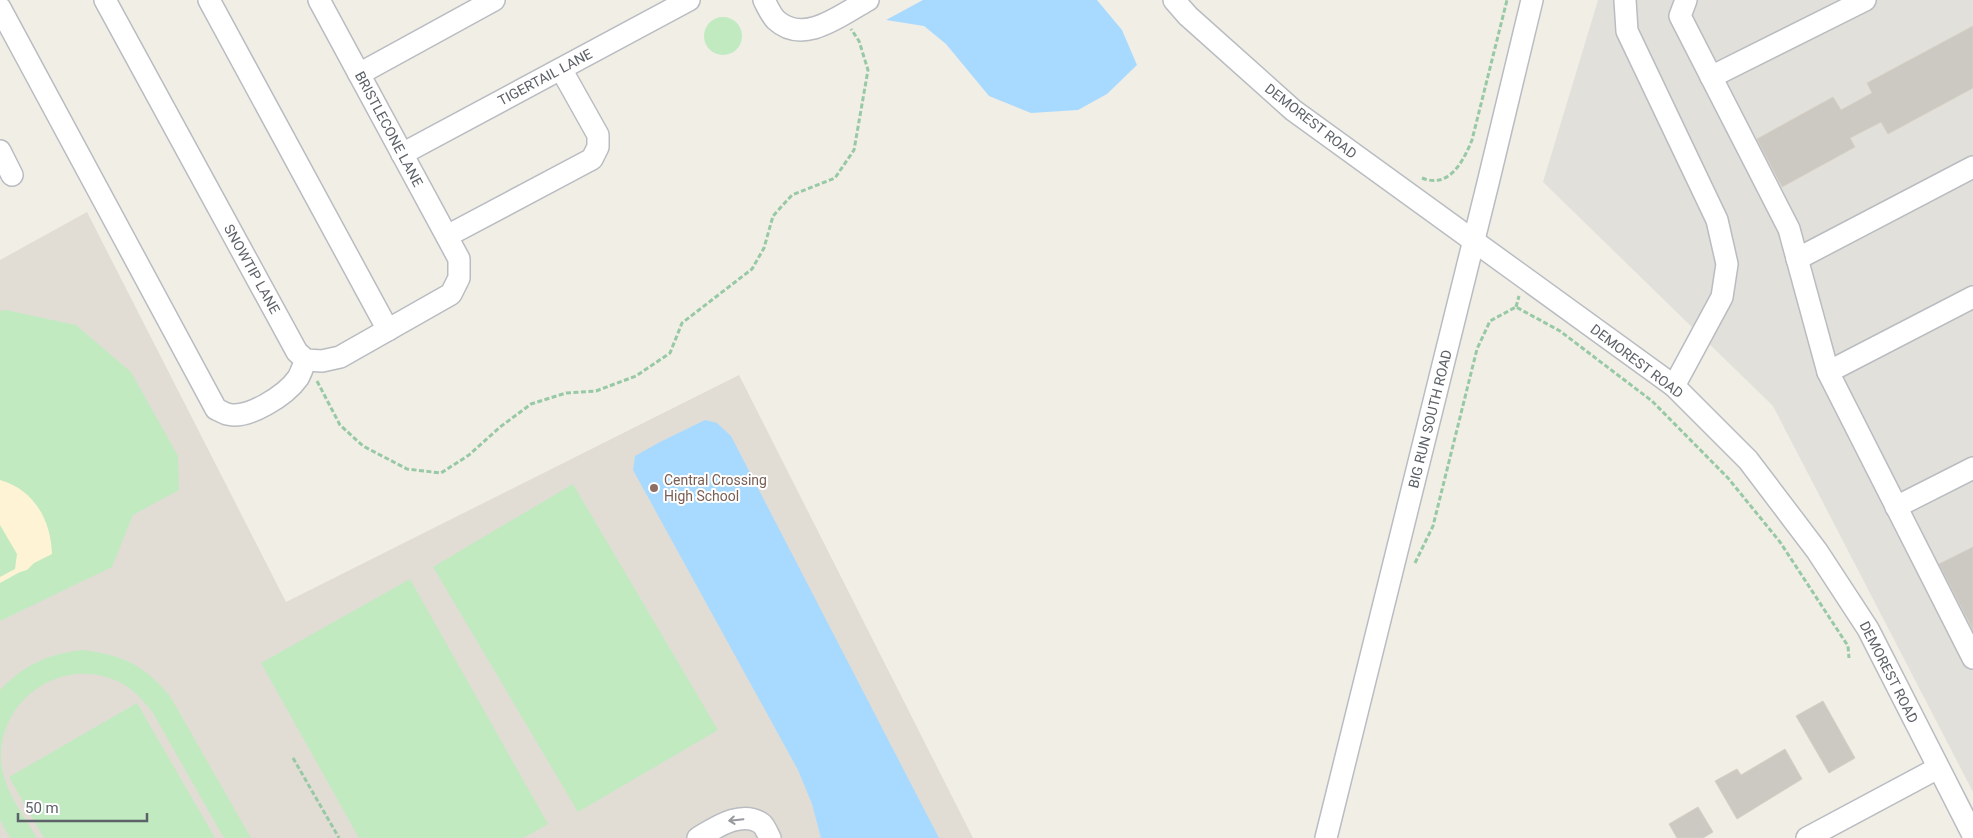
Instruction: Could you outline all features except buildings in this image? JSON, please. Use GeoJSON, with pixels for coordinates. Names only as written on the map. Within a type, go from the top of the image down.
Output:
{"type":"FeatureCollection","features":[{"type":"Feature","properties":{"kind":"street","name":"SNOWTIP LANE"},"geometry":{"type":"LineString","coordinates":[[105,0],[297,352],[306,360]]}},
{"type":"Feature","properties":{"kind":"street"},"geometry":{"type":"LineString","coordinates":[[0,8],[216,409],[227,414],[244,414],[266,404],[285,392],[298,378],[306,360],[322,361],[340,357],[388,330],[209,0]]}},
{"type":"Feature","properties":{"kind":"street","name":"BRISTLECONE LANE"},"geometry":{"type":"LineString","coordinates":[[319,0],[459,259],[459,278],[451,294],[388,330]]}},
{"type":"Feature","properties":{"kind":"street"},"geometry":{"type":"LineString","coordinates":[[359,74],[494,0]]}},
{"type":"Feature","properties":{"kind":"street","name":"TIGERTAIL LANE"},"geometry":{"type":"LineString","coordinates":[[402,154],[689,0]]}},
{"type":"Feature","properties":{"kind":"street"},"geometry":{"type":"LineString","coordinates":[[764,0],[775,19],[785,26],[801,31],[818,27],[868,0]]}},
{"type":"Feature","properties":{"kind":"street","name":"DEMOREST ROAD"},"geometry":{"type":"LineString","coordinates":[[1174,0],[1188,16],[1293,110],[1674,386],[1748,460],[1817,551],[1868,629],[1973,835]]}},
{"type":"Feature","properties":{"kind":"street","name":"BIG RUN SOUTH ROAD"},"geometry":{"type":"LineString","coordinates":[[1326,838],[1532,0]]}},
{"type":"Feature","properties":{"kind":"street"},"geometry":{"type":"LineString","coordinates":[[1625,0],[1627,31],[1717,220],[1727,264],[1722,297],[1674,386]]}},
{"type":"Feature","properties":{"kind":"street"},"geometry":{"type":"LineString","coordinates":[[1686,0],[1680,16],[1789,229],[1828,372],[1973,658]]}},
{"type":"Feature","properties":{"kind":"street"},"geometry":{"type":"LineString","coordinates":[[1711,77],[1865,0]]}},
{"type":"Feature","properties":{"kind":"street"},"geometry":{"type":"LineString","coordinates":[[447,236],[592,159],[598,147],[598,135],[561,68]]}},
{"type":"Feature","properties":{"kind":"street"},"geometry":{"type":"LineString","coordinates":[[0,151],[12,175]]}},
{"type":"Feature","properties":{"kind":"street"},"geometry":{"type":"LineString","coordinates":[[1797,259],[1973,167]]}},
{"type":"Feature","properties":{"kind":"street"},"geometry":{"type":"LineString","coordinates":[[1828,372],[1973,297]]}},
{"type":"Feature","properties":{"kind":"street"},"geometry":{"type":"LineString","coordinates":[[1896,507],[1973,468]]}},
{"type":"Feature","properties":{"kind":"street"},"geometry":{"type":"LineString","coordinates":[[1807,838],[1938,768]]}},
{"type":"Feature","properties":{"kind":"street"},"geometry":{"type":"LineString","coordinates":[[698,838],[729,821],[750,819],[762,825],[770,838]]}},
{"type":"Feature","properties":{"kind":"path"},"geometry":{"type":"LineString","coordinates":[[1419,177],[1428,181],[1442,180],[1456,171],[1464,159],[1472,140],[1507,0]]}},
{"type":"Feature","properties":{"kind":"path"},"geometry":{"type":"LineString","coordinates":[[306,360],[340,425],[363,446],[407,469],[441,473],[469,455],[500,427],[531,404],[566,393],[596,391],[636,376],[670,353],[682,323],[752,269],[764,248],[773,216],[792,195],[835,178],[854,150],[868,70],[859,41],[841,14]]}},
{"type":"Feature","properties":{"kind":"path"},"geometry":{"type":"LineString","coordinates":[[1413,572],[1415,563],[1433,526],[1477,349],[1490,320],[1516,308],[1560,331],[1652,401],[1728,478],[1780,542],[1848,646],[1849,658]]}},
{"type":"Feature","properties":{"kind":"path"},"geometry":{"type":"LineString","coordinates":[[293,758],[339,838]]}},
{"type":"Feature","properties":{"kind":"shaded area"},"geometry":{"type":"Polygon","coordinates":[[[1598,0],[1973,0],[1973,792],[1773,406],[1543,182],[1598,0]]]}},
{"type":"Feature","properties":{"kind":"shaded area","name":"Central Crossing High School"},"geometry":{"type":"Polygon","coordinates":[[[87,212],[286,602],[739,375],[973,838],[0,838],[0,260],[87,212]]]}},
{"type":"Feature","properties":{"kind":"green space"},"geometry":{"type":"Polygon","coordinates":[[[723,17],[730,18],[736,23],[741,29],[741,43],[736,49],[730,54],[723,55],[716,54],[710,49],[705,43],[704,36],[705,29],[710,23],[716,18],[723,17]]]}},
{"type":"Feature","properties":{"kind":"green space"},"geometry":{"type":"Polygon","coordinates":[[[6,310],[76,325],[131,372],[178,456],[179,490],[133,515],[112,567],[0,621],[0,311],[6,310]]]}},
{"type":"Feature","properties":{"kind":"green space"},"geometry":{"type":"Polygon","coordinates":[[[573,484],[718,730],[578,812],[433,567],[573,484]]]}},
{"type":"Feature","properties":{"kind":"green space"},"geometry":{"type":"Polygon","coordinates":[[[410,579],[548,824],[523,838],[359,838],[261,663],[410,579]]]}},
{"type":"Feature","properties":{"kind":"green space"},"geometry":{"type":"Polygon","coordinates":[[[83,650],[110,655],[132,663],[151,676],[170,696],[251,838],[224,838],[153,713],[139,697],[123,684],[102,676],[80,674],[60,677],[41,686],[24,699],[12,716],[4,736],[1,758],[2,769],[14,800],[37,838],[10,838],[0,820],[0,690],[19,673],[38,662],[59,654],[83,650]]]}},
{"type":"Feature","properties":{"kind":"green space"},"geometry":{"type":"Polygon","coordinates":[[[137,703],[215,838],[44,838],[9,777],[137,703]]]}},
{"type":"Feature","properties":{"kind":"sand"},"geometry":{"type":"Polygon","coordinates":[[[0,480],[23,491],[39,508],[48,530],[52,554],[34,563],[27,570],[0,583],[0,577],[15,569],[17,554],[0,525],[0,480]]]}},
{"type":"Feature","properties":{"kind":"water"},"geometry":{"type":"Polygon","coordinates":[[[923,0],[1097,0],[1122,30],[1137,65],[1107,94],[1078,110],[1031,113],[989,96],[946,44],[924,26],[886,20],[923,0]]]}},
{"type":"Feature","properties":{"kind":"water"},"geometry":{"type":"Polygon","coordinates":[[[705,420],[717,423],[731,436],[939,838],[821,838],[812,804],[798,770],[633,470],[635,456],[705,420]]]}},
{"type":"Feature","properties":{"kind":"place","name":"Central Crossing High School"},"geometry":{"type":"Point","coordinates":[654,488]}}]}
